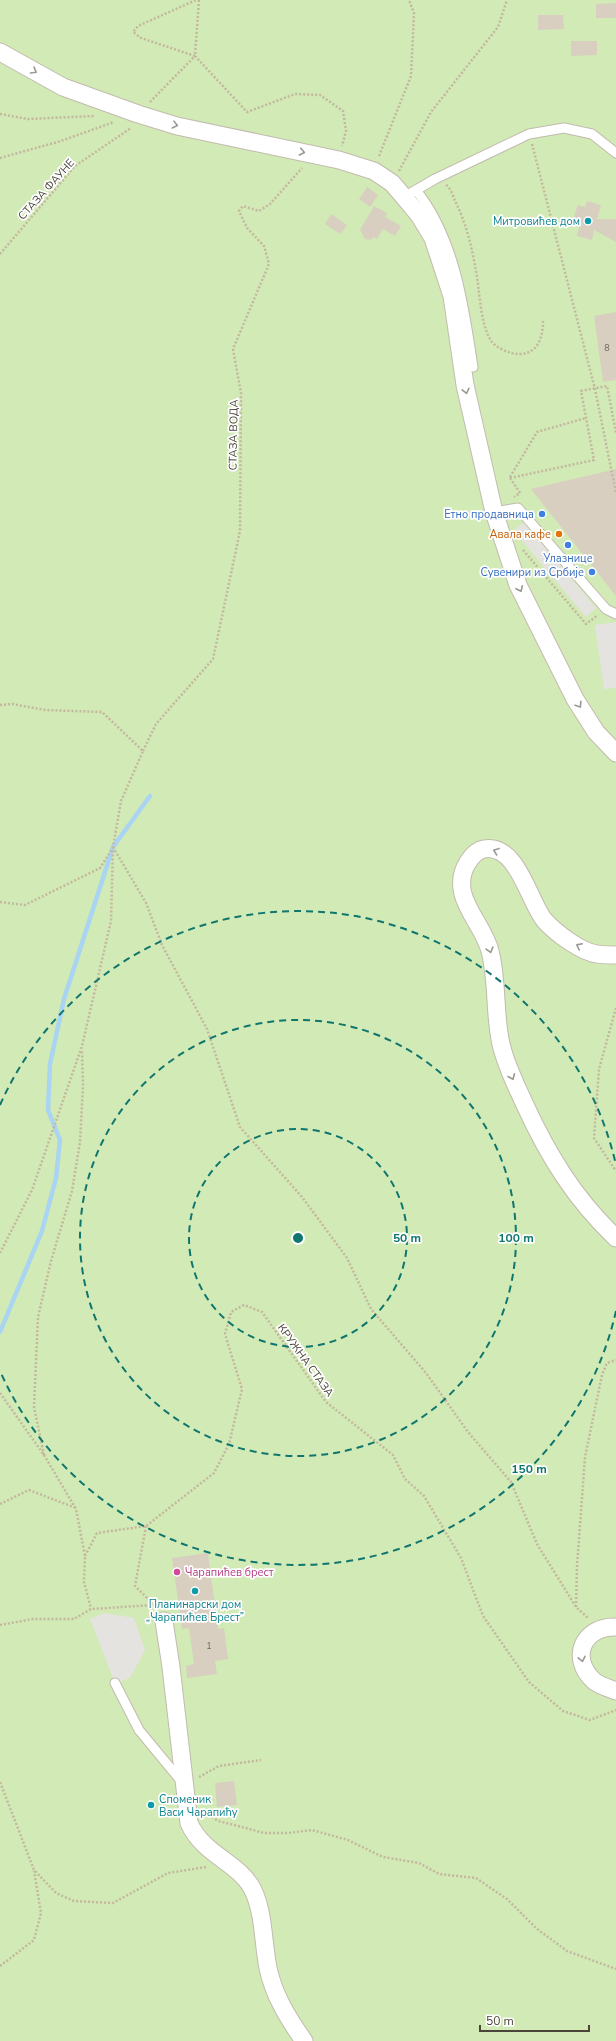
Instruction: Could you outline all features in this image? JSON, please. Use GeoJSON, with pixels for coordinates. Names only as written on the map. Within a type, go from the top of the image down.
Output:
{"type":"FeatureCollection","features":[{"type":"Feature","properties":{"kind":"street"},"geometry":{"type":"LineString","coordinates":[[0,52],[63,87],[138,114],[177,126],[340,160],[374,171],[410,193],[419,215],[433,238],[452,296],[465,385],[494,512],[518,585],[575,699],[596,732],[616,753]]}},
{"type":"Feature","properties":{"kind":"street"},"geometry":{"type":"LineString","coordinates":[[616,955],[596,954],[561,937],[544,920],[515,864],[508,856],[493,849],[484,849],[474,854],[466,866],[461,883],[463,896],[470,912],[483,931],[490,950],[495,975],[501,1043],[510,1074],[540,1138],[564,1178],[593,1216],[616,1238]]}},
{"type":"Feature","properties":{"kind":"street"},"geometry":{"type":"LineString","coordinates":[[164,1621],[172,1667],[189,1822],[194,1834],[200,1842],[245,1879],[253,1890],[259,1908],[268,1969],[275,1992],[286,2015],[304,2041]]}},
{"type":"Feature","properties":{"kind":"street"},"geometry":{"type":"LineString","coordinates":[[616,1627],[600,1628],[592,1633],[586,1638],[580,1653],[586,1670],[594,1681],[616,1691]]}},
{"type":"Feature","properties":{"kind":"lane"},"geometry":{"type":"LineString","coordinates":[[473,367],[458,280],[442,235],[430,208],[410,193],[435,179],[529,134],[564,128],[592,134],[616,154]]}},
{"type":"Feature","properties":{"kind":"lane"},"geometry":{"type":"LineString","coordinates":[[494,512],[518,508],[606,609],[616,614]]}},
{"type":"Feature","properties":{"kind":"lane"},"geometry":{"type":"LineString","coordinates":[[115,1682],[140,1730],[185,1785]]}},
{"type":"Feature","properties":{"kind":"path"},"geometry":{"type":"LineString","coordinates":[[196,0],[138,26],[133,32],[141,38],[195,56],[247,112],[295,94],[320,94],[343,112],[346,130],[340,160]]}},
{"type":"Feature","properties":{"kind":"path"},"geometry":{"type":"LineString","coordinates":[[0,158],[61,141],[138,114],[195,56],[199,0]]}},
{"type":"Feature","properties":{"kind":"path"},"geometry":{"type":"LineString","coordinates":[[374,171],[411,76],[414,13],[409,0]]}},
{"type":"Feature","properties":{"kind":"path"},"geometry":{"type":"LineString","coordinates":[[392,183],[431,112],[498,27],[507,0]]}},
{"type":"Feature","properties":{"kind":"path"},"geometry":{"type":"LineString","coordinates":[[0,114],[28,119],[98,116]]}},
{"type":"Feature","properties":{"kind":"path","name":"СТАЗА ФАУНЕ"},"geometry":{"type":"LineString","coordinates":[[0,254],[75,166],[143,120],[138,114]]}},
{"type":"Feature","properties":{"kind":"path"},"geometry":{"type":"LineString","coordinates":[[529,134],[595,389],[616,493]]}},
{"type":"Feature","properties":{"kind":"path","name":"СТАЗА ВОДА"},"geometry":{"type":"LineString","coordinates":[[143,751],[156,724],[213,659],[240,531],[241,393],[233,350],[269,264],[264,246],[247,228],[239,211],[243,206],[259,211],[270,204],[316,155]]}},
{"type":"Feature","properties":{"kind":"path"},"geometry":{"type":"LineString","coordinates":[[435,179],[448,186],[461,213],[476,269],[486,331],[493,343],[506,352],[520,354],[531,352],[539,343],[543,333],[543,321]]}},
{"type":"Feature","properties":{"kind":"path"},"geometry":{"type":"LineString","coordinates":[[586,418],[537,432],[510,478],[594,460],[581,391],[607,386],[616,433]]}},
{"type":"Feature","properties":{"kind":"path"},"geometry":{"type":"LineString","coordinates":[[521,548],[586,624],[606,609]]}},
{"type":"Feature","properties":{"kind":"path"},"geometry":{"type":"LineString","coordinates":[[0,705],[12,704],[45,710],[102,712],[143,751],[121,801],[113,847],[111,921],[82,1046],[32,1190],[0,1252]]}},
{"type":"Feature","properties":{"kind":"path"},"geometry":{"type":"LineString","coordinates":[[0,902],[25,905],[100,868],[113,847]]}},
{"type":"Feature","properties":{"kind":"path"},"geometry":{"type":"LineString","coordinates":[[113,847],[146,903],[162,945],[207,1030],[240,1127],[302,1197],[347,1258],[370,1309],[426,1373],[468,1432],[511,1482],[538,1544],[576,1607],[577,1566],[585,1457],[602,1375],[607,1364],[616,1360]]}},
{"type":"Feature","properties":{"kind":"path"},"geometry":{"type":"LineString","coordinates":[[616,1008],[599,1069],[594,1138],[616,1171]]}},
{"type":"Feature","properties":{"kind":"path"},"geometry":{"type":"LineString","coordinates":[[44,1455],[34,1407],[38,1318],[51,1261],[72,1191],[80,1142],[83,1086],[82,1046]]}},
{"type":"Feature","properties":{"kind":"path","name":"КРУЖНА СТАЗА"},"geometry":{"type":"LineString","coordinates":[[146,1526],[214,1473],[230,1444],[242,1389],[225,1334],[231,1312],[244,1305],[262,1312],[326,1402],[393,1455],[405,1479],[424,1496],[461,1558],[483,1616],[529,1682],[563,1711],[590,1720],[616,1710]]}},
{"type":"Feature","properties":{"kind":"path"},"geometry":{"type":"LineString","coordinates":[[0,1393],[44,1455],[76,1509],[85,1556],[84,1582],[91,1609]]}},
{"type":"Feature","properties":{"kind":"path"},"geometry":{"type":"LineString","coordinates":[[0,1504],[29,1490],[76,1509]]}},
{"type":"Feature","properties":{"kind":"path"},"geometry":{"type":"LineString","coordinates":[[0,1625],[33,1619],[74,1619],[91,1609],[154,1605],[135,1586],[146,1526],[98,1533],[85,1556]]}},
{"type":"Feature","properties":{"kind":"path"},"geometry":{"type":"LineString","coordinates":[[185,1785],[219,1766],[261,1760]]}},
{"type":"Feature","properties":{"kind":"path"},"geometry":{"type":"LineString","coordinates":[[0,1782],[34,1870],[41,1913],[34,1940],[0,1966]]}},
{"type":"Feature","properties":{"kind":"path"},"geometry":{"type":"LineString","coordinates":[[198,1806],[218,1821],[264,1833],[288,1833],[312,1830],[348,1840],[383,1857],[419,1863],[438,1874],[476,1878],[507,1899],[538,1929],[567,1951],[616,1969]]}},
{"type":"Feature","properties":{"kind":"path"},"geometry":{"type":"LineString","coordinates":[[34,1870],[56,1893],[74,1901],[113,1903],[168,1873],[206,1867],[212,1869]]}},
{"type":"Feature","properties":{"kind":"green space"},"geometry":{"type":"Polygon","coordinates":[[[0,0],[616,0],[616,2041],[0,2041],[0,0]]]}},
{"type":"Feature","properties":{"kind":"shaded area"},"geometry":{"type":"Polygon","coordinates":[[[524,522],[596,608],[586,617],[514,531],[524,522]]]}},
{"type":"Feature","properties":{"kind":"shaded area"},"geometry":{"type":"Polygon","coordinates":[[[616,622],[616,688],[604,689],[595,625],[616,622]]]}},
{"type":"Feature","properties":{"kind":"shaded area"},"geometry":{"type":"Polygon","coordinates":[[[104,1613],[134,1618],[145,1650],[130,1678],[115,1683],[90,1619],[104,1613]]]}},
{"type":"Feature","properties":{"kind":"building"},"geometry":{"type":"Polygon","coordinates":[[[616,3],[616,18],[596,18],[596,4],[616,3]]]}},
{"type":"Feature","properties":{"kind":"building"},"geometry":{"type":"Polygon","coordinates":[[[538,15],[563,15],[564,29],[538,30],[538,15]]]}},
{"type":"Feature","properties":{"kind":"building"},"geometry":{"type":"Polygon","coordinates":[[[571,41],[597,41],[597,55],[571,56],[571,41]]]}},
{"type":"Feature","properties":{"kind":"building"},"geometry":{"type":"Polygon","coordinates":[[[367,187],[378,195],[370,207],[359,199],[367,187]]]}},
{"type":"Feature","properties":{"kind":"building","name":"Митровићев дом"},"geometry":{"type":"Polygon","coordinates":[[[587,201],[601,205],[597,219],[616,219],[616,242],[594,230],[592,240],[577,236],[579,227],[573,225],[573,219],[578,205],[585,207],[587,201]]]}},
{"type":"Feature","properties":{"kind":"building"},"geometry":{"type":"Polygon","coordinates":[[[374,206],[387,213],[385,217],[401,226],[395,236],[383,229],[377,239],[374,237],[370,240],[365,239],[360,230],[374,206]]]}},
{"type":"Feature","properties":{"kind":"building"},"geometry":{"type":"Polygon","coordinates":[[[331,214],[347,225],[340,234],[325,224],[331,214]]]}},
{"type":"Feature","properties":{"kind":"building"},"geometry":{"type":"Polygon","coordinates":[[[616,312],[616,380],[603,382],[594,316],[616,312]]]}},
{"type":"Feature","properties":{"kind":"building"},"geometry":{"type":"Polygon","coordinates":[[[616,469],[616,596],[531,489],[616,469]]]}},
{"type":"Feature","properties":{"kind":"building","name":"Планинарски дом „Чарапићев Брест”"},"geometry":{"type":"Polygon","coordinates":[[[208,1553],[218,1629],[224,1628],[228,1659],[215,1661],[217,1674],[187,1678],[186,1666],[194,1664],[189,1628],[182,1629],[172,1558],[208,1553]]]}},
{"type":"Feature","properties":{"kind":"building"},"geometry":{"type":"Polygon","coordinates":[[[234,1781],[237,1805],[217,1807],[215,1783],[234,1781]]]}},
{"type":"Feature","properties":{"kind":"waterway"},"geometry":{"type":"LineString","coordinates":[[0,1332],[42,1231],[56,1178],[60,1140],[48,1110],[50,1064],[64,999],[113,847],[150,796]]}},
{"type":"Feature","properties":{"kind":"place","name":"Митровићев дом"},"geometry":{"type":"Point","coordinates":[588,221]}},
{"type":"Feature","properties":{"kind":"place","name":"Етно продавница"},"geometry":{"type":"Point","coordinates":[542,514]}},
{"type":"Feature","properties":{"kind":"place","name":"Авала кафе"},"geometry":{"type":"Point","coordinates":[559,534]}},
{"type":"Feature","properties":{"kind":"place","name":"Улазнице"},"geometry":{"type":"Point","coordinates":[568,545]}},
{"type":"Feature","properties":{"kind":"place","name":"Сувенири из Србије"},"geometry":{"type":"Point","coordinates":[592,572]}},
{"type":"Feature","properties":{"kind":"place","name":"Чарапићев брест"},"geometry":{"type":"Point","coordinates":[177,1572]}},
{"type":"Feature","properties":{"kind":"place","name":"Планинарски дом „Чарапићев Брест”"},"geometry":{"type":"Point","coordinates":[195,1591]}},
{"type":"Feature","properties":{"kind":"place","name":"Споменик Васи Чарапићу"},"geometry":{"type":"Point","coordinates":[151,1805]}}]}
